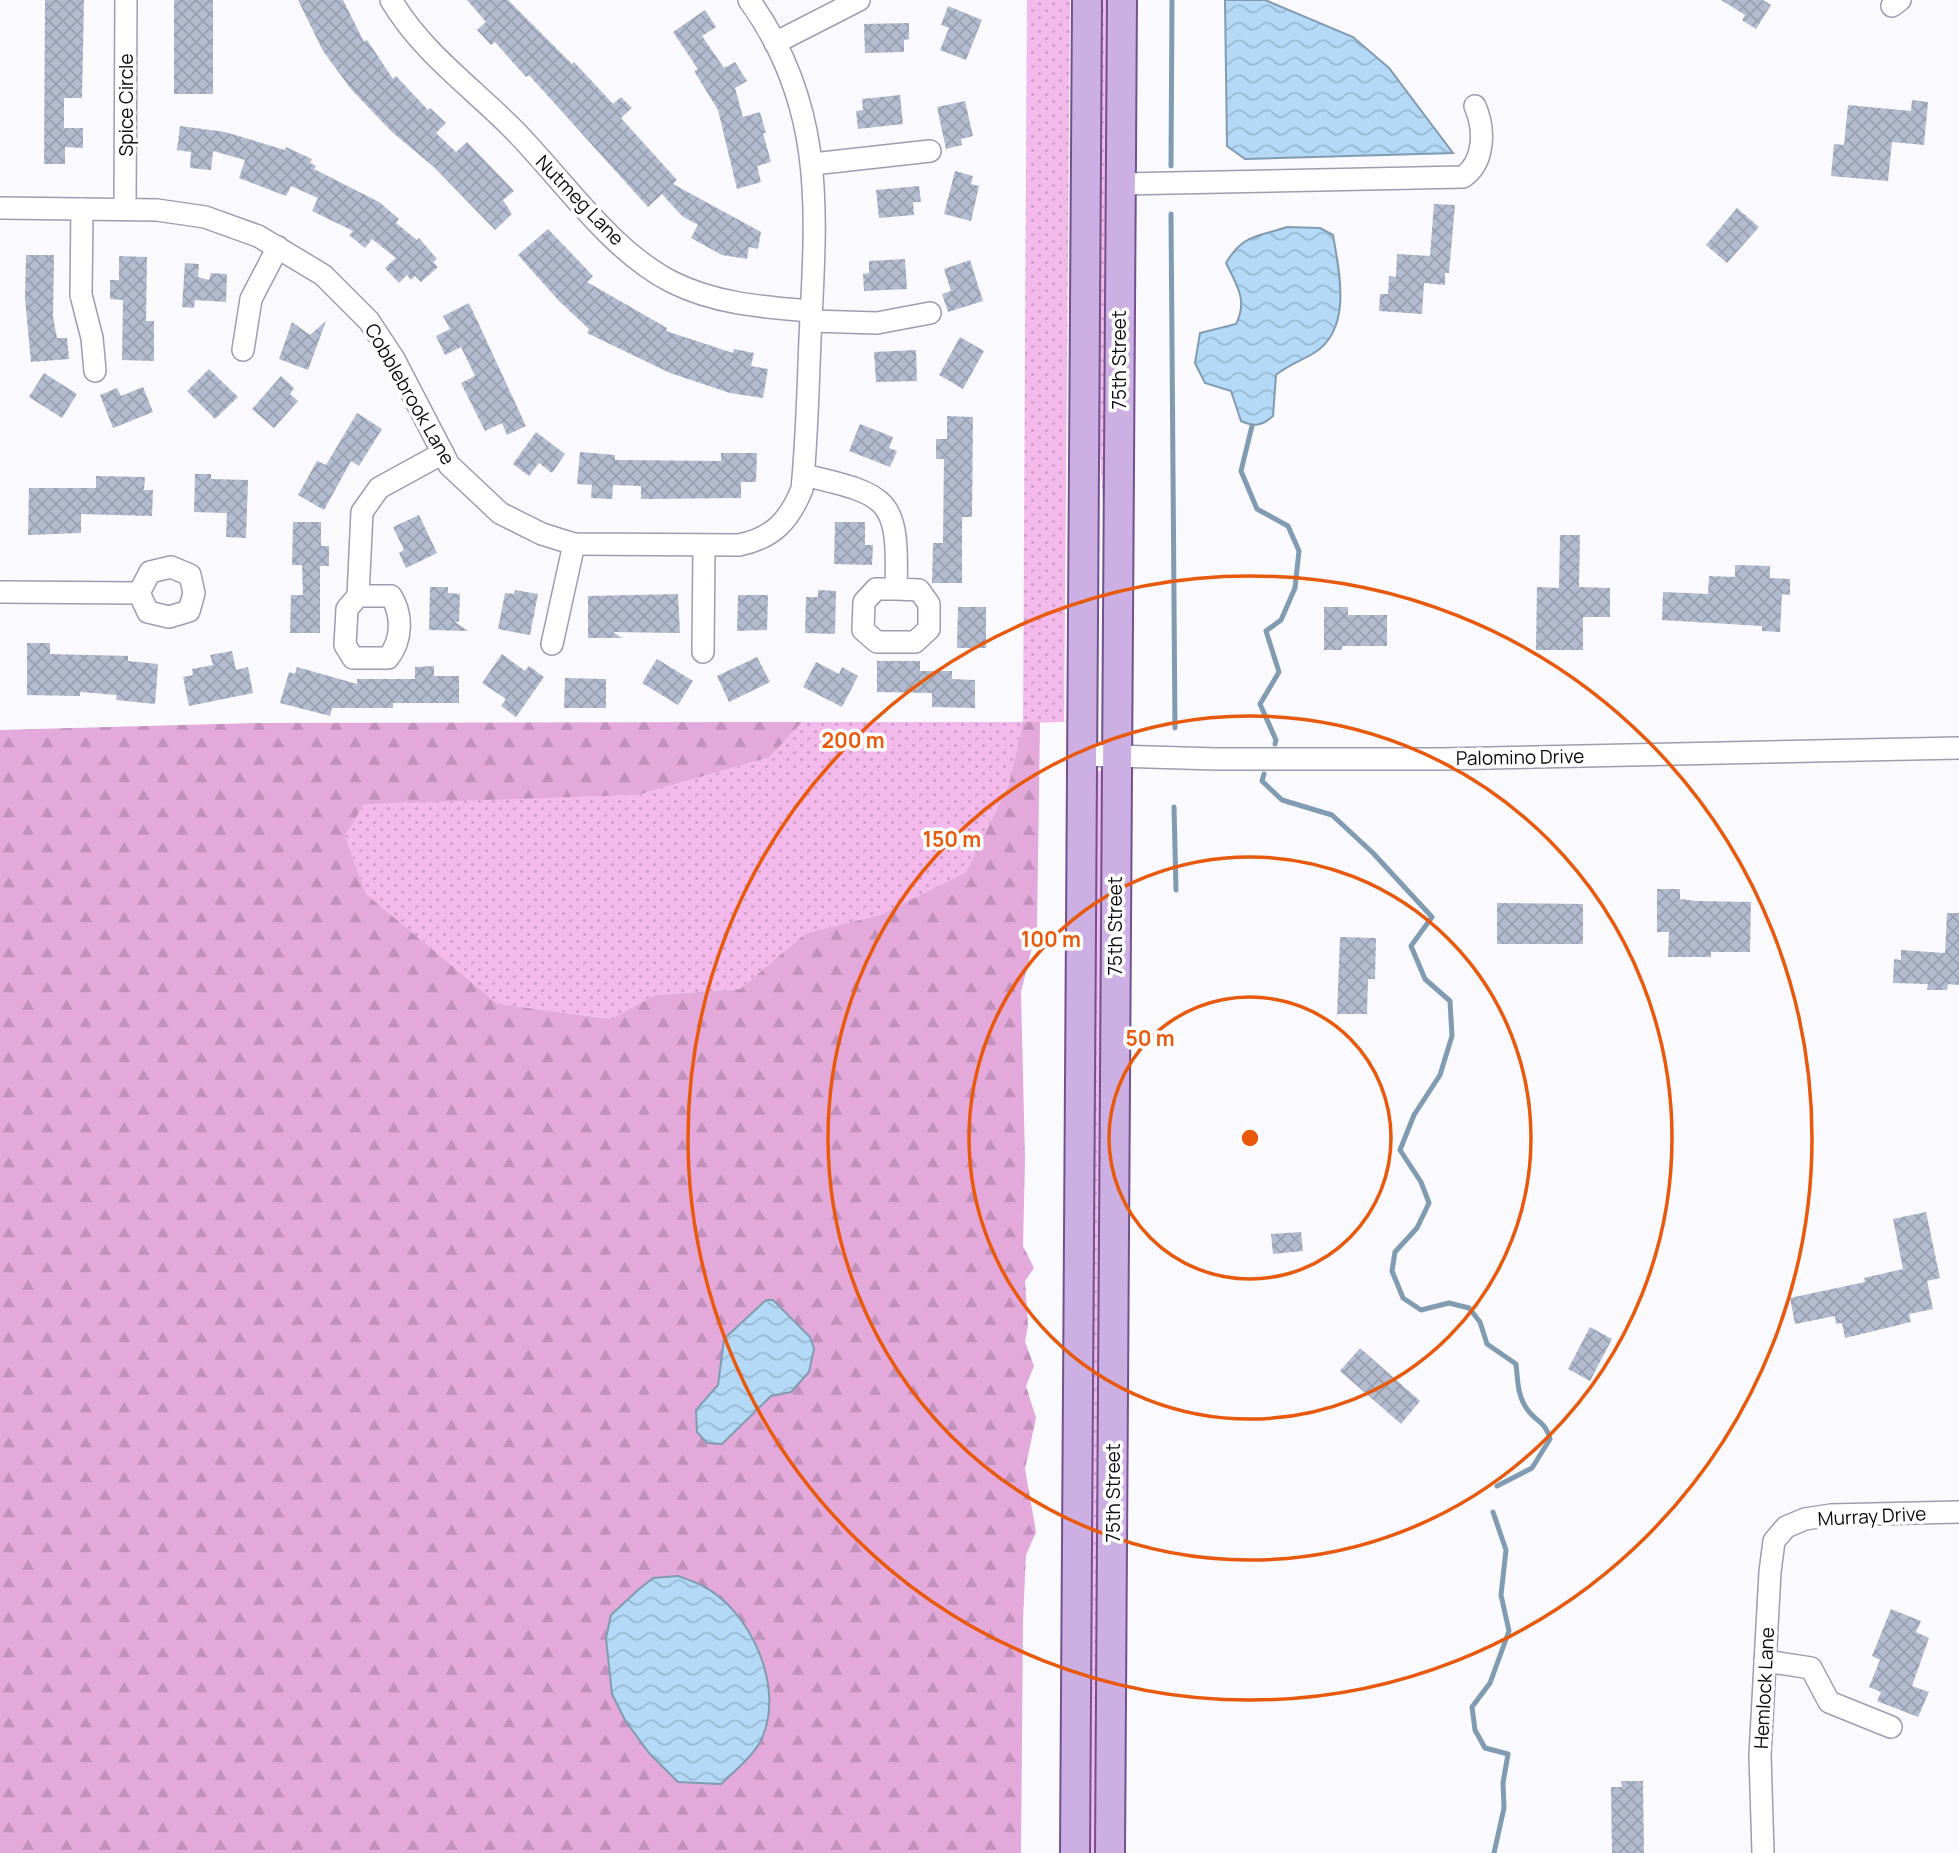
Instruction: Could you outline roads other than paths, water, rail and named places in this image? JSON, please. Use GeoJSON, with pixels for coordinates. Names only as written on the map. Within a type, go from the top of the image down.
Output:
{"type":"FeatureCollection","features":[{"type":"Feature","properties":{"kind":"main road","name":"75th Street"},"geometry":{"type":"LineString","coordinates":[[1087,0],[1099,755],[1110,1853]]}},
{"type":"Feature","properties":{"kind":"main road","name":"75th Street"},"geometry":{"type":"LineString","coordinates":[[1075,1853],[1099,755],[1121,184],[1122,0]]}},
{"type":"Feature","properties":{"kind":"street","name":"Spice Circle"},"geometry":{"type":"LineString","coordinates":[[125,209],[127,0]]}},
{"type":"Feature","properties":{"kind":"street","name":"Nutmeg Lane"},"geometry":{"type":"LineString","coordinates":[[391,0],[417,39],[510,127],[616,241],[648,266],[695,292],[727,302],[811,316],[877,323],[930,313]]}},
{"type":"Feature","properties":{"kind":"street","name":"Cobblebrook Lane"},"geometry":{"type":"LineString","coordinates":[[0,208],[168,211],[205,217],[258,236],[278,247],[323,275],[369,321],[394,359],[443,453],[458,476],[500,513],[533,530],[573,544],[704,546],[739,545],[759,541],[775,531],[793,510],[802,489],[811,316],[813,164],[802,108],[775,43],[749,0]]}},
{"type":"Feature","properties":{"kind":"street"},"geometry":{"type":"LineString","coordinates":[[775,43],[859,0]]}},
{"type":"Feature","properties":{"kind":"street"},"geometry":{"type":"LineString","coordinates":[[1121,184],[1463,177],[1474,170],[1480,150],[1481,121],[1475,106]]}},
{"type":"Feature","properties":{"kind":"street"},"geometry":{"type":"LineString","coordinates":[[813,164],[930,151]]}},
{"type":"Feature","properties":{"kind":"street"},"geometry":{"type":"LineString","coordinates":[[82,209],[81,295],[92,338],[95,371]]}},
{"type":"Feature","properties":{"kind":"street"},"geometry":{"type":"LineString","coordinates":[[243,350],[251,299],[278,247]]}},
{"type":"Feature","properties":{"kind":"street"},"geometry":{"type":"LineString","coordinates":[[358,596],[359,522],[366,502],[379,488],[443,453]]}},
{"type":"Feature","properties":{"kind":"street"},"geometry":{"type":"LineString","coordinates":[[804,475],[868,492],[889,510],[897,534],[896,589]]}},
{"type":"Feature","properties":{"kind":"street"},"geometry":{"type":"LineString","coordinates":[[552,644],[573,544]]}},
{"type":"Feature","properties":{"kind":"street"},"geometry":{"type":"LineString","coordinates":[[703,652],[704,546]]}},
{"type":"Feature","properties":{"kind":"street"},"geometry":{"type":"LineString","coordinates":[[0,592],[139,593]]}},
{"type":"Feature","properties":{"kind":"street","name":"Palomino Drive"},"geometry":{"type":"LineString","coordinates":[[1099,755],[1217,759],[1441,759],[1959,748]]}},
{"type":"Feature","properties":{"kind":"street","name":"Murray Drive"},"geometry":{"type":"LineString","coordinates":[[1786,1527],[1805,1519],[1831,1515],[1959,1512]]}},
{"type":"Feature","properties":{"kind":"street","name":"Hemlock Lane"},"geometry":{"type":"LineString","coordinates":[[1763,1853],[1760,1755],[1770,1572],[1774,1541],[1786,1527]]}},
{"type":"Feature","properties":{"kind":"street"},"geometry":{"type":"LineString","coordinates":[[1765,1661],[1811,1668],[1829,1702],[1891,1727]]}},
{"type":"Feature","properties":{"kind":"water"},"geometry":{"type":"Polygon","coordinates":[[[1225,0],[1265,0],[1353,37],[1389,68],[1453,153],[1245,159],[1227,146],[1225,0]]]}},
{"type":"Feature","properties":{"kind":"water"},"geometry":{"type":"Polygon","coordinates":[[[1287,227],[1320,228],[1333,235],[1340,282],[1339,315],[1326,343],[1276,375],[1273,416],[1261,424],[1250,424],[1241,421],[1231,391],[1205,383],[1195,363],[1200,333],[1236,324],[1241,308],[1240,293],[1226,263],[1232,254],[1252,238],[1287,227]]]}},
{"type":"Feature","properties":{"kind":"water"},"geometry":{"type":"Polygon","coordinates":[[[766,1300],[773,1300],[810,1337],[814,1349],[809,1372],[791,1392],[771,1396],[722,1444],[707,1443],[697,1432],[696,1410],[718,1385],[724,1339],[766,1300]]]}},
{"type":"Feature","properties":{"kind":"water"},"geometry":{"type":"Polygon","coordinates":[[[678,1576],[703,1586],[736,1613],[749,1632],[766,1675],[768,1720],[761,1740],[749,1757],[721,1784],[678,1782],[649,1753],[625,1720],[612,1694],[606,1638],[611,1615],[653,1578],[678,1576]]]}},
{"type":"Feature","properties":{"kind":"waterway"},"geometry":{"type":"LineString","coordinates":[[1171,166],[1172,0]]}},
{"type":"Feature","properties":{"kind":"waterway"},"geometry":{"type":"LineString","coordinates":[[1171,214],[1175,728]]}},
{"type":"Feature","properties":{"kind":"waterway"},"geometry":{"type":"LineString","coordinates":[[1252,426],[1241,471],[1257,509],[1288,526],[1299,551],[1295,588],[1281,620],[1266,631],[1279,672],[1260,704],[1276,740],[1275,744]]}},
{"type":"Feature","properties":{"kind":"waterway"},"geometry":{"type":"LineString","coordinates":[[1264,774],[1262,781],[1282,800],[1332,815],[1373,853],[1432,917],[1411,946],[1425,979],[1450,1001],[1452,1036],[1440,1075],[1414,1115],[1400,1150],[1421,1182],[1429,1203],[1417,1228],[1395,1252],[1392,1271],[1403,1298],[1421,1310],[1449,1303],[1469,1308],[1480,1322],[1487,1344],[1516,1364],[1521,1398],[1530,1413],[1546,1429],[1550,1439],[1532,1468],[1497,1486]]}},
{"type":"Feature","properties":{"kind":"waterway"},"geometry":{"type":"LineString","coordinates":[[1174,807],[1176,890]]}},
{"type":"Feature","properties":{"kind":"waterway"},"geometry":{"type":"LineString","coordinates":[[1493,1512],[1506,1550],[1501,1595],[1509,1631],[1490,1683],[1472,1707],[1475,1730],[1485,1748],[1508,1754],[1503,1783],[1504,1808],[1494,1853]]}}]}
